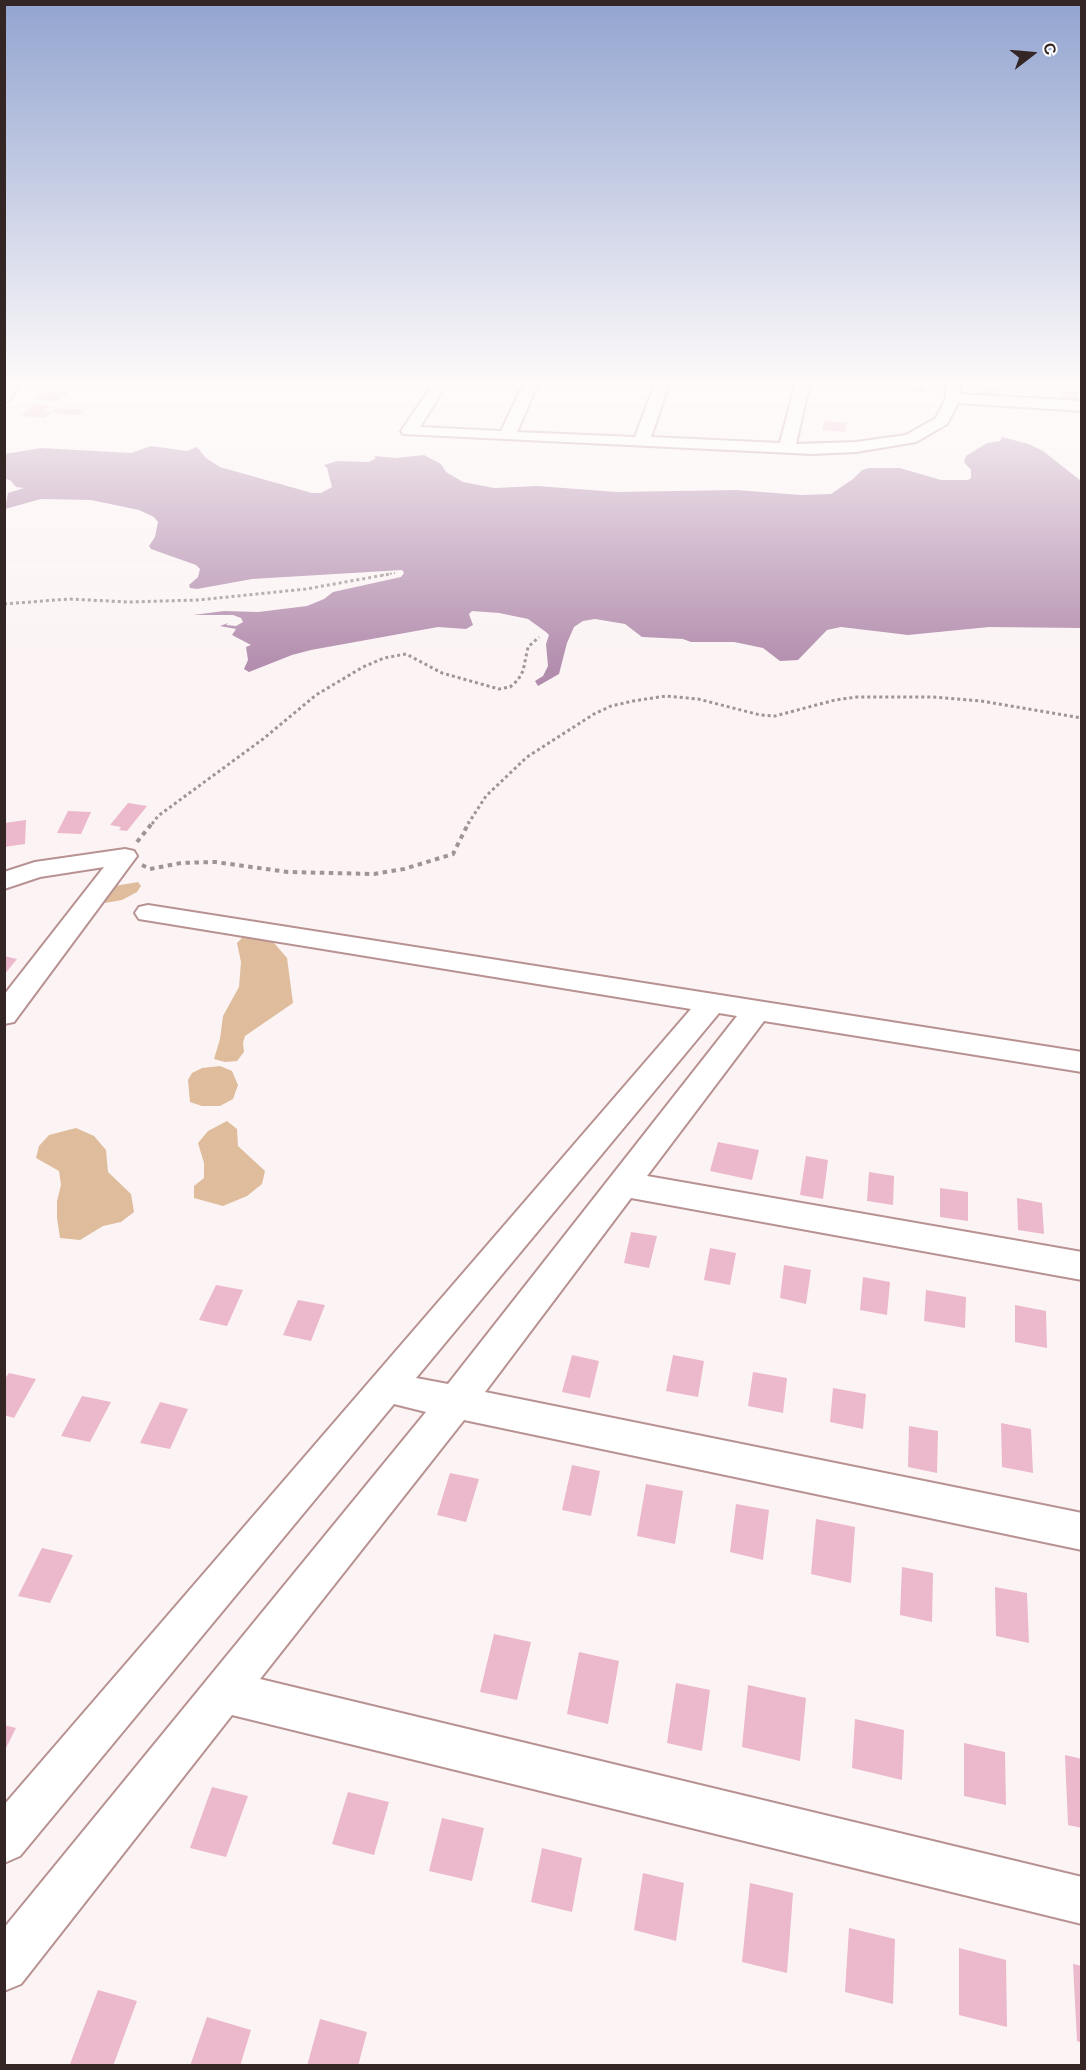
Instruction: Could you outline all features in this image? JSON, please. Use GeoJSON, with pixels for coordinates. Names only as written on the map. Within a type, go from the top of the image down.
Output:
{"type":"FeatureCollection","features":[{"type":"Feature","properties":{"kind":"street"},"geometry":{"type":"LineString","coordinates":[[4,881],[35,870],[125,856]]}},
{"type":"Feature","properties":{"kind":"street"},"geometry":{"type":"LineString","coordinates":[[4,1015],[125,856]]}},
{"type":"Feature","properties":{"kind":"street"},"geometry":{"type":"LineString","coordinates":[[148,913],[1082,1062]]}},
{"type":"Feature","properties":{"kind":"street"},"geometry":{"type":"LineString","coordinates":[[4,1840],[711,1004]]}},
{"type":"Feature","properties":{"kind":"street"},"geometry":{"type":"LineString","coordinates":[[4,1967],[456,1402],[756,1011]]}},
{"type":"Feature","properties":{"kind":"street"},"geometry":{"type":"LineString","coordinates":[[623,1184],[1082,1266]]}},
{"type":"Feature","properties":{"kind":"street"},"geometry":{"type":"LineString","coordinates":[[386,1387],[1082,1532]]}},
{"type":"Feature","properties":{"kind":"street"},"geometry":{"type":"LineString","coordinates":[[225,1692],[1082,1901]]}},
{"type":"Feature","properties":{"kind":"path"},"geometry":{"type":"LineString","coordinates":[[4,604],[69,599],[129,602],[198,600],[306,589],[395,573]]}},
{"type":"Feature","properties":{"kind":"path"},"geometry":{"type":"LineString","coordinates":[[539,637],[528,647],[523,671],[510,687],[499,689],[442,673],[406,654],[384,658],[342,678],[158,816],[125,856],[150,869],[182,863],[215,862],[288,872],[345,875],[374,874],[429,862],[453,854],[468,823],[486,796],[527,757],[594,714],[611,706],[666,696],[698,699],[760,715],[775,716],[835,700],[911,696],[981,701],[1082,718]]}},
{"type":"Feature","properties":{"kind":"shaded area"},"geometry":{"type":"Polygon","coordinates":[[[5,478],[258,478],[312,493],[321,493],[332,487],[330,478],[456,478],[463,482],[494,488],[537,486],[617,492],[736,490],[801,495],[831,494],[854,478],[933,478],[941,480],[1077,478],[1081,481],[1081,628],[989,627],[908,635],[841,627],[827,630],[798,660],[780,661],[763,648],[734,642],[691,642],[683,639],[642,637],[625,624],[595,619],[583,621],[574,627],[567,643],[559,674],[538,686],[535,681],[543,676],[548,666],[546,644],[549,635],[528,619],[499,613],[472,611],[469,614],[473,625],[466,629],[438,627],[311,650],[249,672],[244,669],[248,660],[246,647],[251,645],[232,635],[236,629],[220,626],[228,623],[226,625],[236,626],[243,622],[241,618],[233,615],[193,615],[224,611],[258,612],[307,606],[324,599],[333,592],[401,577],[404,573],[402,570],[252,579],[197,589],[190,588],[189,585],[198,577],[200,569],[196,565],[151,549],[149,546],[155,537],[158,522],[154,517],[139,510],[91,500],[41,499],[5,509],[8,493],[24,488],[16,487],[5,478]]]}},
{"type":"Feature","properties":{"kind":"shaded area"},"geometry":{"type":"Polygon","coordinates":[[[138,882],[141,886],[137,892],[122,900],[95,902],[109,887],[138,882]]]}},
{"type":"Feature","properties":{"kind":"shaded area"},"geometry":{"type":"Polygon","coordinates":[[[261,934],[275,944],[287,958],[293,1003],[245,1036],[244,1052],[237,1061],[225,1062],[214,1059],[223,1016],[239,987],[241,962],[237,943],[243,937],[261,934]]]}},
{"type":"Feature","properties":{"kind":"shaded area"},"geometry":{"type":"Polygon","coordinates":[[[220,1066],[232,1071],[238,1085],[233,1099],[220,1106],[202,1106],[190,1102],[188,1080],[192,1073],[202,1068],[220,1066]]]}},
{"type":"Feature","properties":{"kind":"shaded area"},"geometry":{"type":"Polygon","coordinates":[[[227,1121],[237,1129],[238,1146],[265,1171],[262,1184],[247,1196],[223,1206],[194,1198],[194,1186],[204,1178],[204,1163],[198,1143],[208,1131],[227,1121]]]}},
{"type":"Feature","properties":{"kind":"shaded area"},"geometry":{"type":"Polygon","coordinates":[[[76,1128],[94,1136],[106,1150],[108,1172],[131,1194],[134,1212],[121,1222],[103,1226],[80,1240],[60,1238],[57,1218],[57,1201],[61,1185],[59,1171],[36,1158],[39,1146],[49,1135],[76,1128]]]}},
{"type":"Feature","properties":{"kind":"building"},"geometry":{"type":"Polygon","coordinates":[[[128,803],[147,806],[127,831],[119,830],[121,827],[110,825],[128,803]]]}},
{"type":"Feature","properties":{"kind":"building"},"geometry":{"type":"Polygon","coordinates":[[[68,811],[91,812],[81,834],[57,833],[68,811]]]}},
{"type":"Feature","properties":{"kind":"building"},"geometry":{"type":"Polygon","coordinates":[[[26,820],[25,844],[4,847],[4,823],[26,820]]]}},
{"type":"Feature","properties":{"kind":"building"},"geometry":{"type":"Polygon","coordinates":[[[4,956],[17,959],[4,975],[4,956]]]}},
{"type":"Feature","properties":{"kind":"building"},"geometry":{"type":"Polygon","coordinates":[[[718,1142],[759,1150],[752,1180],[710,1171],[718,1142]]]}},
{"type":"Feature","properties":{"kind":"building"},"geometry":{"type":"Polygon","coordinates":[[[806,1156],[828,1160],[823,1199],[800,1195],[806,1156]]]}},
{"type":"Feature","properties":{"kind":"building"},"geometry":{"type":"Polygon","coordinates":[[[869,1172],[894,1176],[893,1205],[867,1201],[869,1172]]]}},
{"type":"Feature","properties":{"kind":"building"},"geometry":{"type":"Polygon","coordinates":[[[940,1188],[968,1192],[968,1221],[940,1217],[940,1188]]]}},
{"type":"Feature","properties":{"kind":"building"},"geometry":{"type":"Polygon","coordinates":[[[1017,1198],[1042,1203],[1044,1234],[1018,1230],[1017,1198]]]}},
{"type":"Feature","properties":{"kind":"building"},"geometry":{"type":"Polygon","coordinates":[[[631,1232],[657,1236],[649,1268],[624,1263],[631,1232]]]}},
{"type":"Feature","properties":{"kind":"building"},"geometry":{"type":"Polygon","coordinates":[[[710,1248],[736,1253],[730,1285],[704,1280],[710,1248]]]}},
{"type":"Feature","properties":{"kind":"building"},"geometry":{"type":"Polygon","coordinates":[[[784,1265],[811,1270],[806,1304],[780,1298],[784,1265]]]}},
{"type":"Feature","properties":{"kind":"building"},"geometry":{"type":"Polygon","coordinates":[[[863,1277],[890,1282],[887,1315],[860,1310],[863,1277]]]}},
{"type":"Feature","properties":{"kind":"building"},"geometry":{"type":"Polygon","coordinates":[[[216,1285],[243,1290],[227,1326],[199,1320],[216,1285]]]}},
{"type":"Feature","properties":{"kind":"building"},"geometry":{"type":"Polygon","coordinates":[[[926,1290],[966,1297],[965,1328],[924,1321],[926,1290]]]}},
{"type":"Feature","properties":{"kind":"building"},"geometry":{"type":"Polygon","coordinates":[[[298,1300],[325,1305],[311,1341],[283,1335],[298,1300]]]}},
{"type":"Feature","properties":{"kind":"building"},"geometry":{"type":"Polygon","coordinates":[[[1015,1305],[1046,1311],[1047,1348],[1015,1342],[1015,1305]]]}},
{"type":"Feature","properties":{"kind":"building"},"geometry":{"type":"Polygon","coordinates":[[[572,1355],[599,1361],[590,1398],[562,1392],[572,1355]]]}},
{"type":"Feature","properties":{"kind":"building"},"geometry":{"type":"Polygon","coordinates":[[[673,1355],[704,1361],[698,1397],[666,1391],[673,1355]]]}},
{"type":"Feature","properties":{"kind":"building"},"geometry":{"type":"Polygon","coordinates":[[[753,1372],[787,1378],[783,1413],[748,1406],[753,1372]]]}},
{"type":"Feature","properties":{"kind":"building"},"geometry":{"type":"Polygon","coordinates":[[[9,1373],[36,1379],[14,1418],[4,1415],[4,1380],[9,1373]]]}},
{"type":"Feature","properties":{"kind":"building"},"geometry":{"type":"Polygon","coordinates":[[[833,1388],[866,1394],[863,1429],[830,1422],[833,1388]]]}},
{"type":"Feature","properties":{"kind":"building"},"geometry":{"type":"Polygon","coordinates":[[[82,1396],[111,1402],[90,1442],[61,1436],[82,1396]]]}},
{"type":"Feature","properties":{"kind":"building"},"geometry":{"type":"Polygon","coordinates":[[[160,1402],[188,1409],[170,1449],[140,1443],[160,1402]]]}},
{"type":"Feature","properties":{"kind":"building"},"geometry":{"type":"Polygon","coordinates":[[[1001,1423],[1031,1429],[1033,1473],[1002,1467],[1001,1423]]]}},
{"type":"Feature","properties":{"kind":"building"},"geometry":{"type":"Polygon","coordinates":[[[909,1426],[938,1431],[937,1473],[908,1467],[909,1426]]]}},
{"type":"Feature","properties":{"kind":"building"},"geometry":{"type":"Polygon","coordinates":[[[572,1465],[600,1471],[591,1516],[562,1510],[572,1465]]]}},
{"type":"Feature","properties":{"kind":"building"},"geometry":{"type":"Polygon","coordinates":[[[450,1473],[479,1479],[466,1522],[437,1515],[450,1473]]]}},
{"type":"Feature","properties":{"kind":"building"},"geometry":{"type":"Polygon","coordinates":[[[646,1484],[683,1491],[675,1544],[637,1536],[646,1484]]]}},
{"type":"Feature","properties":{"kind":"building"},"geometry":{"type":"Polygon","coordinates":[[[736,1504],[769,1510],[763,1560],[730,1552],[736,1504]]]}},
{"type":"Feature","properties":{"kind":"building"},"geometry":{"type":"Polygon","coordinates":[[[816,1519],[855,1527],[851,1583],[811,1574],[816,1519]]]}},
{"type":"Feature","properties":{"kind":"building"},"geometry":{"type":"Polygon","coordinates":[[[42,1548],[73,1555],[50,1603],[18,1596],[42,1548]]]}},
{"type":"Feature","properties":{"kind":"building"},"geometry":{"type":"Polygon","coordinates":[[[902,1567],[933,1573],[932,1622],[900,1615],[902,1567]]]}},
{"type":"Feature","properties":{"kind":"building"},"geometry":{"type":"Polygon","coordinates":[[[995,1587],[1027,1593],[1029,1643],[996,1636],[995,1587]]]}},
{"type":"Feature","properties":{"kind":"building"},"geometry":{"type":"Polygon","coordinates":[[[494,1634],[531,1642],[517,1700],[480,1692],[494,1634]]]}},
{"type":"Feature","properties":{"kind":"building"},"geometry":{"type":"Polygon","coordinates":[[[579,1652],[619,1661],[608,1724],[567,1714],[579,1652]]]}},
{"type":"Feature","properties":{"kind":"building"},"geometry":{"type":"Polygon","coordinates":[[[676,1683],[710,1690],[702,1751],[667,1743],[676,1683]]]}},
{"type":"Feature","properties":{"kind":"building"},"geometry":{"type":"Polygon","coordinates":[[[748,1685],[806,1698],[800,1761],[742,1747],[748,1685]]]}},
{"type":"Feature","properties":{"kind":"building"},"geometry":{"type":"Polygon","coordinates":[[[855,1719],[904,1730],[902,1780],[852,1768],[855,1719]]]}},
{"type":"Feature","properties":{"kind":"building"},"geometry":{"type":"Polygon","coordinates":[[[4,1725],[16,1728],[4,1752],[4,1725]]]}},
{"type":"Feature","properties":{"kind":"building"},"geometry":{"type":"Polygon","coordinates":[[[964,1743],[1005,1752],[1006,1805],[964,1796],[964,1743]]]}},
{"type":"Feature","properties":{"kind":"building"},"geometry":{"type":"Polygon","coordinates":[[[1065,1755],[1082,1759],[1082,1828],[1068,1825],[1065,1755]]]}},
{"type":"Feature","properties":{"kind":"building"},"geometry":{"type":"Polygon","coordinates":[[[212,1787],[248,1796],[226,1857],[190,1848],[212,1787]]]}},
{"type":"Feature","properties":{"kind":"building"},"geometry":{"type":"Polygon","coordinates":[[[348,1792],[389,1802],[374,1855],[332,1844],[348,1792]]]}},
{"type":"Feature","properties":{"kind":"building"},"geometry":{"type":"Polygon","coordinates":[[[442,1818],[484,1828],[472,1881],[429,1871],[442,1818]]]}},
{"type":"Feature","properties":{"kind":"building"},"geometry":{"type":"Polygon","coordinates":[[[542,1848],[582,1858],[572,1912],[531,1902],[542,1848]]]}},
{"type":"Feature","properties":{"kind":"building"},"geometry":{"type":"Polygon","coordinates":[[[643,1873],[684,1883],[676,1941],[634,1930],[643,1873]]]}},
{"type":"Feature","properties":{"kind":"building"},"geometry":{"type":"Polygon","coordinates":[[[750,1883],[793,1893],[787,1973],[742,1962],[750,1883]]]}},
{"type":"Feature","properties":{"kind":"building"},"geometry":{"type":"Polygon","coordinates":[[[849,1928],[895,1939],[893,2004],[845,1992],[849,1928]]]}},
{"type":"Feature","properties":{"kind":"building"},"geometry":{"type":"Polygon","coordinates":[[[959,1948],[1006,1960],[1007,2027],[959,2015],[959,1948]]]}},
{"type":"Feature","properties":{"kind":"building"},"geometry":{"type":"Polygon","coordinates":[[[1073,1964],[1082,1966],[1082,2043],[1077,2041],[1073,1964]]]}},
{"type":"Feature","properties":{"kind":"building"},"geometry":{"type":"Polygon","coordinates":[[[98,1990],[137,2001],[113,2066],[70,2064],[98,1990]]]}},
{"type":"Feature","properties":{"kind":"building"},"geometry":{"type":"Polygon","coordinates":[[[207,2017],[251,2030],[240,2066],[190,2066],[207,2017]]]}},
{"type":"Feature","properties":{"kind":"building"},"geometry":{"type":"Polygon","coordinates":[[[320,2019],[367,2032],[358,2066],[307,2066],[320,2019]]]}}]}
